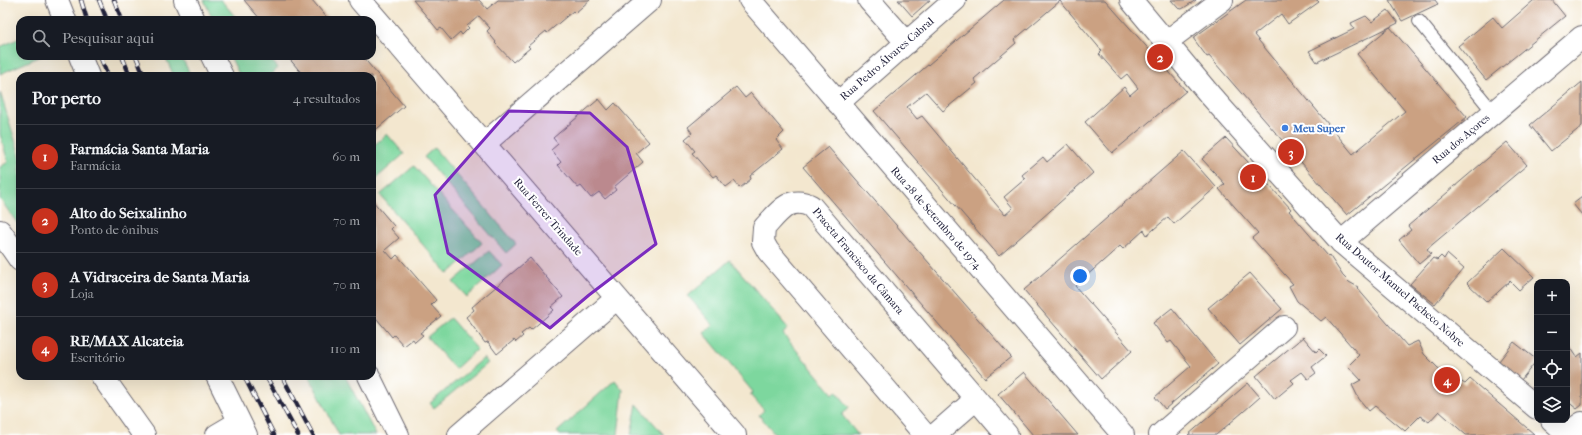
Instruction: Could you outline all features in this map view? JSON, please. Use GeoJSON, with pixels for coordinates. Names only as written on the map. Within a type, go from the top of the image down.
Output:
{"type":"FeatureCollection","features":[{"type":"Feature","properties":{"kind":"street"},"geometry":{"type":"LineString","coordinates":[[57,0],[63,16]]}},
{"type":"Feature","properties":{"kind":"street"},"geometry":{"type":"LineString","coordinates":[[185,0],[192,16]]}},
{"type":"Feature","properties":{"kind":"street","name":"Rua Ferrer Trindade"},"geometry":{"type":"LineString","coordinates":[[360,0],[374,16]]}},
{"type":"Feature","properties":{"kind":"street"},"geometry":{"type":"LineString","coordinates":[[484,144],[650,0]]}},
{"type":"Feature","properties":{"kind":"street","name":"Rua 28 de Setembro de 1974"},"geometry":{"type":"LineString","coordinates":[[750,0],[1123,435]]}},
{"type":"Feature","properties":{"kind":"street"},"geometry":{"type":"LineString","coordinates":[[869,0],[906,43]]}},
{"type":"Feature","properties":{"kind":"street","name":"Rua Pedro Álvares Cabral"},"geometry":{"type":"LineString","coordinates":[[838,103],[955,0]]}},
{"type":"Feature","properties":{"kind":"street","name":"Rua Doutor Manuel Pacheco Nobre"},"geometry":{"type":"LineString","coordinates":[[1131,0],[1210,95],[1342,242],[1534,405]]}},
{"type":"Feature","properties":{"kind":"street"},"geometry":{"type":"LineString","coordinates":[[1166,42],[1222,0]]}},
{"type":"Feature","properties":{"kind":"street","name":"Rua Ferrer Trindade"},"geometry":{"type":"LineString","coordinates":[[376,19],[735,435]]}},
{"type":"Feature","properties":{"kind":"street","name":"Rua dos Açores"},"geometry":{"type":"LineString","coordinates":[[1342,242],[1493,112],[1582,38]]}},
{"type":"Feature","properties":{"kind":"street"},"geometry":{"type":"LineString","coordinates":[[82,60],[86,72]]}},
{"type":"Feature","properties":{"kind":"street"},"geometry":{"type":"LineString","coordinates":[[214,60],[220,72]]}},
{"type":"Feature","properties":{"kind":"street","name":"Praceta Francisco da Câmara"},"geometry":{"type":"LineString","coordinates":[[925,435],[768,251],[763,242],[764,228],[792,202],[802,201],[811,206],[1007,435]]}},
{"type":"Feature","properties":{"kind":"street"},"geometry":{"type":"LineString","coordinates":[[0,231],[16,254]]}},
{"type":"Feature","properties":{"kind":"street"},"geometry":{"type":"LineString","coordinates":[[459,435],[617,298]]}},
{"type":"Feature","properties":{"kind":"street"},"geometry":{"type":"LineString","coordinates":[[1160,435],[1284,327]]}},
{"type":"Feature","properties":{"kind":"street"},"geometry":{"type":"LineString","coordinates":[[105,380],[144,435]]}},
{"type":"Feature","properties":{"kind":"street"},"geometry":{"type":"LineString","coordinates":[[217,435],[243,428],[219,380]]}},
{"type":"Feature","properties":{"kind":"street"},"geometry":{"type":"LineString","coordinates":[[371,380],[398,435]]}},
{"type":"Feature","properties":{"kind":"street"},"geometry":{"type":"LineString","coordinates":[[935,435],[976,399]]}},
{"type":"Feature","properties":{"kind":"lane"},"geometry":{"type":"LineString","coordinates":[[1420,21],[1493,112]]}},
{"type":"Feature","properties":{"kind":"highlighted area"},"geometry":{"type":"Polygon","coordinates":[[[509,111],[590,113],[627,147],[656,244],[589,295],[550,328],[448,253],[435,195],[509,111]]]}},
{"type":"Feature","properties":{"kind":"green space"},"geometry":{"type":"Polygon","coordinates":[[[204,0],[221,0],[235,16],[211,16],[204,0]]]}},
{"type":"Feature","properties":{"kind":"green space"},"geometry":{"type":"Polygon","coordinates":[[[16,40],[16,60],[32,60],[0,74],[0,47],[16,40]]]}},
{"type":"Feature","properties":{"kind":"green space"},"geometry":{"type":"Polygon","coordinates":[[[167,60],[183,60],[189,72],[172,72],[167,60]]]}},
{"type":"Feature","properties":{"kind":"green space"},"geometry":{"type":"Polygon","coordinates":[[[232,60],[271,60],[278,68],[274,72],[238,72],[232,60]]]}},
{"type":"Feature","properties":{"kind":"green space"},"geometry":{"type":"Polygon","coordinates":[[[0,92],[16,143],[16,221],[0,199],[0,167],[8,162],[0,134],[0,92]]]}},
{"type":"Feature","properties":{"kind":"green space"},"geometry":{"type":"Polygon","coordinates":[[[387,134],[404,154],[376,178],[376,144],[387,134]]]}},
{"type":"Feature","properties":{"kind":"green space"},"geometry":{"type":"Polygon","coordinates":[[[434,148],[516,244],[506,253],[424,157],[434,148]]]}},
{"type":"Feature","properties":{"kind":"green space"},"geometry":{"type":"Polygon","coordinates":[[[414,166],[482,243],[448,274],[380,195],[414,166]]]}},
{"type":"Feature","properties":{"kind":"green space"},"geometry":{"type":"Polygon","coordinates":[[[489,251],[502,265],[467,297],[453,282],[489,251]]]}},
{"type":"Feature","properties":{"kind":"green space"},"geometry":{"type":"Polygon","coordinates":[[[730,260],[788,328],[783,334],[833,394],[836,391],[849,407],[842,415],[858,435],[776,435],[759,415],[764,410],[750,395],[753,392],[704,333],[713,325],[688,296],[730,260]]]}},
{"type":"Feature","properties":{"kind":"green space"},"geometry":{"type":"Polygon","coordinates":[[[450,318],[477,349],[455,369],[427,337],[450,318]]]}},
{"type":"Feature","properties":{"kind":"green space"},"geometry":{"type":"Polygon","coordinates":[[[484,358],[488,363],[434,408],[430,403],[484,358]]]}},
{"type":"Feature","properties":{"kind":"green space"},"geometry":{"type":"Polygon","coordinates":[[[311,380],[347,380],[376,435],[339,435],[311,380]]]}},
{"type":"Feature","properties":{"kind":"green space"},"geometry":{"type":"Polygon","coordinates":[[[615,380],[623,390],[618,435],[560,435],[557,432],[615,380]]]}},
{"type":"Feature","properties":{"kind":"green space"},"geometry":{"type":"Polygon","coordinates":[[[637,404],[664,435],[631,435],[637,404]]]}},
{"type":"Feature","properties":{"kind":"building"},"geometry":{"type":"Polygon","coordinates":[[[244,0],[312,0],[326,16],[258,16],[244,0]]]}},
{"type":"Feature","properties":{"kind":"building"},"geometry":{"type":"Polygon","coordinates":[[[413,0],[479,0],[487,9],[498,0],[590,0],[575,13],[573,11],[547,33],[546,31],[528,46],[530,48],[513,62],[495,43],[496,42],[487,31],[490,28],[479,16],[467,26],[469,28],[462,35],[460,32],[451,40],[441,28],[438,30],[413,0]]]}},
{"type":"Feature","properties":{"kind":"building"},"geometry":{"type":"Polygon","coordinates":[[[898,0],[930,0],[912,16],[898,0]]]}},
{"type":"Feature","properties":{"kind":"building"},"geometry":{"type":"Polygon","coordinates":[[[1004,0],[1105,0],[1186,91],[1112,153],[1085,122],[1124,87],[1130,95],[1138,88],[1127,74],[1121,79],[1099,54],[1102,51],[1060,1],[1014,40],[1016,43],[974,79],[977,83],[943,111],[926,92],[907,107],[917,119],[922,116],[1005,215],[1013,208],[1004,197],[1025,179],[1022,175],[1043,157],[1047,162],[1068,144],[1093,173],[999,256],[874,111],[1004,0]]]}},
{"type":"Feature","properties":{"kind":"building"},"geometry":{"type":"Polygon","coordinates":[[[1171,0],[1196,0],[1182,9],[1178,8],[1171,0]]]}},
{"type":"Feature","properties":{"kind":"building"},"geometry":{"type":"Polygon","coordinates":[[[1246,0],[1317,0],[1319,2],[1288,24],[1281,14],[1254,35],[1353,154],[1405,111],[1357,54],[1390,27],[1467,117],[1347,215],[1209,56],[1207,57],[1193,38],[1246,0]]]}},
{"type":"Feature","properties":{"kind":"building"},"geometry":{"type":"Polygon","coordinates":[[[1389,0],[1435,0],[1438,4],[1402,21],[1389,0]]]}},
{"type":"Feature","properties":{"kind":"building"},"geometry":{"type":"Polygon","coordinates":[[[1534,0],[1552,0],[1565,16],[1486,80],[1458,46],[1493,17],[1502,28],[1534,0]]]}},
{"type":"Feature","properties":{"kind":"building"},"geometry":{"type":"Polygon","coordinates":[[[1388,10],[1398,23],[1317,62],[1309,51],[1354,29],[1351,23],[1366,16],[1372,22],[1388,10]]]}},
{"type":"Feature","properties":{"kind":"building"},"geometry":{"type":"Polygon","coordinates":[[[290,60],[365,60],[375,72],[301,72],[290,60]]]}},
{"type":"Feature","properties":{"kind":"building"},"geometry":{"type":"Polygon","coordinates":[[[376,73],[404,106],[376,130],[376,73]]]}},
{"type":"Feature","properties":{"kind":"building"},"geometry":{"type":"Polygon","coordinates":[[[1582,82],[1582,126],[1551,151],[1530,125],[1582,82]]]}},
{"type":"Feature","properties":{"kind":"building"},"geometry":{"type":"Polygon","coordinates":[[[736,87],[745,98],[751,93],[784,132],[776,140],[783,149],[750,176],[751,179],[740,188],[734,181],[726,187],[716,175],[713,177],[692,153],[695,151],[685,139],[692,133],[688,127],[736,87]]]}},
{"type":"Feature","properties":{"kind":"building"},"geometry":{"type":"Polygon","coordinates":[[[599,99],[608,110],[615,103],[649,142],[636,153],[643,162],[614,187],[616,190],[605,199],[599,192],[591,198],[581,186],[578,188],[558,165],[561,162],[551,150],[558,144],[553,138],[599,99]]]}},
{"type":"Feature","properties":{"kind":"building"},"geometry":{"type":"Polygon","coordinates":[[[1226,138],[1291,209],[1289,211],[1328,256],[1329,255],[1343,276],[1349,282],[1358,287],[1357,288],[1407,346],[1418,341],[1424,354],[1438,368],[1465,384],[1470,379],[1534,434],[1466,435],[1439,411],[1429,422],[1420,416],[1405,431],[1375,406],[1369,411],[1359,399],[1352,385],[1361,380],[1348,366],[1359,355],[1326,317],[1321,321],[1297,301],[1289,286],[1293,284],[1252,238],[1258,233],[1219,189],[1225,184],[1202,159],[1226,138]]]}},
{"type":"Feature","properties":{"kind":"building"},"geometry":{"type":"Polygon","coordinates":[[[1507,142],[1527,165],[1427,249],[1431,254],[1419,264],[1399,240],[1411,230],[1408,226],[1507,142]]]}},
{"type":"Feature","properties":{"kind":"building"},"geometry":{"type":"Polygon","coordinates":[[[828,147],[1011,357],[985,378],[803,167],[828,147]]]}},
{"type":"Feature","properties":{"kind":"building"},"geometry":{"type":"Polygon","coordinates":[[[1184,151],[1216,187],[1174,224],[1168,217],[1147,235],[1144,230],[1123,249],[1120,246],[1075,286],[1132,351],[1101,379],[1024,290],[1184,151]]]}},
{"type":"Feature","properties":{"kind":"building"},"geometry":{"type":"Polygon","coordinates":[[[1582,197],[1582,215],[1573,204],[1582,197]]]}},
{"type":"Feature","properties":{"kind":"building"},"geometry":{"type":"Polygon","coordinates":[[[376,205],[394,226],[391,229],[399,238],[385,250],[393,259],[397,255],[436,300],[431,305],[441,316],[420,333],[423,335],[415,342],[413,339],[404,346],[394,335],[392,337],[376,318],[376,205]]]}},
{"type":"Feature","properties":{"kind":"building"},"geometry":{"type":"Polygon","coordinates":[[[1504,248],[1534,277],[1519,290],[1510,281],[1487,302],[1467,283],[1504,248]]]}},
{"type":"Feature","properties":{"kind":"building"},"geometry":{"type":"Polygon","coordinates":[[[1447,254],[1464,269],[1435,304],[1410,284],[1433,258],[1437,260],[1441,256],[1444,259],[1447,254]]]}},
{"type":"Feature","properties":{"kind":"building"},"geometry":{"type":"Polygon","coordinates":[[[530,258],[563,297],[551,307],[554,310],[531,330],[529,328],[521,334],[523,336],[516,342],[514,340],[497,354],[488,342],[485,343],[466,317],[474,310],[472,307],[530,258]]]}},
{"type":"Feature","properties":{"kind":"building"},"geometry":{"type":"Polygon","coordinates":[[[1250,273],[1282,309],[1240,345],[1208,308],[1250,273]]]}},
{"type":"Feature","properties":{"kind":"building"},"geometry":{"type":"Polygon","coordinates":[[[1172,308],[1218,364],[1165,409],[1155,397],[1191,366],[1171,341],[1168,343],[1153,323],[1172,308]]]}},
{"type":"Feature","properties":{"kind":"building"},"geometry":{"type":"Polygon","coordinates":[[[1303,337],[1316,352],[1319,349],[1326,356],[1312,367],[1316,373],[1308,379],[1302,372],[1291,380],[1294,383],[1275,399],[1256,376],[1303,337]]]}},
{"type":"Feature","properties":{"kind":"building"},"geometry":{"type":"Polygon","coordinates":[[[1514,342],[1534,358],[1534,364],[1521,380],[1499,361],[1514,342]]]}},
{"type":"Feature","properties":{"kind":"building"},"geometry":{"type":"Polygon","coordinates":[[[1571,348],[1577,357],[1582,353],[1582,405],[1577,409],[1570,403],[1571,348]]]}},
{"type":"Feature","properties":{"kind":"building"},"geometry":{"type":"Polygon","coordinates":[[[1024,372],[1078,435],[1033,435],[998,394],[1024,372]]]}},
{"type":"Feature","properties":{"kind":"building"},"geometry":{"type":"Polygon","coordinates":[[[1248,383],[1260,397],[1243,412],[1216,435],[1188,435],[1248,383]]]}},
{"type":"Feature","properties":{"kind":"railway"},"geometry":{"type":"LineString","coordinates":[[81,0],[86,16]]}},
{"type":"Feature","properties":{"kind":"railway"},"geometry":{"type":"LineString","coordinates":[[99,0],[105,16]]}},
{"type":"Feature","properties":{"kind":"railway"},"geometry":{"type":"LineString","coordinates":[[114,0],[120,16]]}},
{"type":"Feature","properties":{"kind":"railway"},"geometry":{"type":"LineString","coordinates":[[102,60],[106,72]]}},
{"type":"Feature","properties":{"kind":"railway"},"geometry":{"type":"LineString","coordinates":[[124,60],[128,72]]}},
{"type":"Feature","properties":{"kind":"railway"},"geometry":{"type":"LineString","coordinates":[[138,60],[142,72]]}},
{"type":"Feature","properties":{"kind":"railway"},"geometry":{"type":"LineString","coordinates":[[246,380],[274,435]]}},
{"type":"Feature","properties":{"kind":"railway"},"geometry":{"type":"LineString","coordinates":[[268,380],[298,435]]}},
{"type":"Feature","properties":{"kind":"railway"},"geometry":{"type":"LineString","coordinates":[[284,380],[313,435]]}},
{"type":"Feature","properties":{"kind":"place","name":"Alto do Seixalinho"},"geometry":{"type":"Point","coordinates":[1160,57]}},
{"type":"Feature","properties":{"kind":"place","name":"Meu Super"},"geometry":{"type":"Point","coordinates":[1285,128]}},
{"type":"Feature","properties":{"kind":"place","name":"A Vidraceira de Santa Maria"},"geometry":{"type":"Point","coordinates":[1291,152]}},
{"type":"Feature","properties":{"kind":"place","name":"Farmácia Santa Maria"},"geometry":{"type":"Point","coordinates":[1253,177]}},
{"type":"Feature","properties":{"kind":"place","name":"RE/MAX Alcateia"},"geometry":{"type":"Point","coordinates":[1447,380]}}]}
